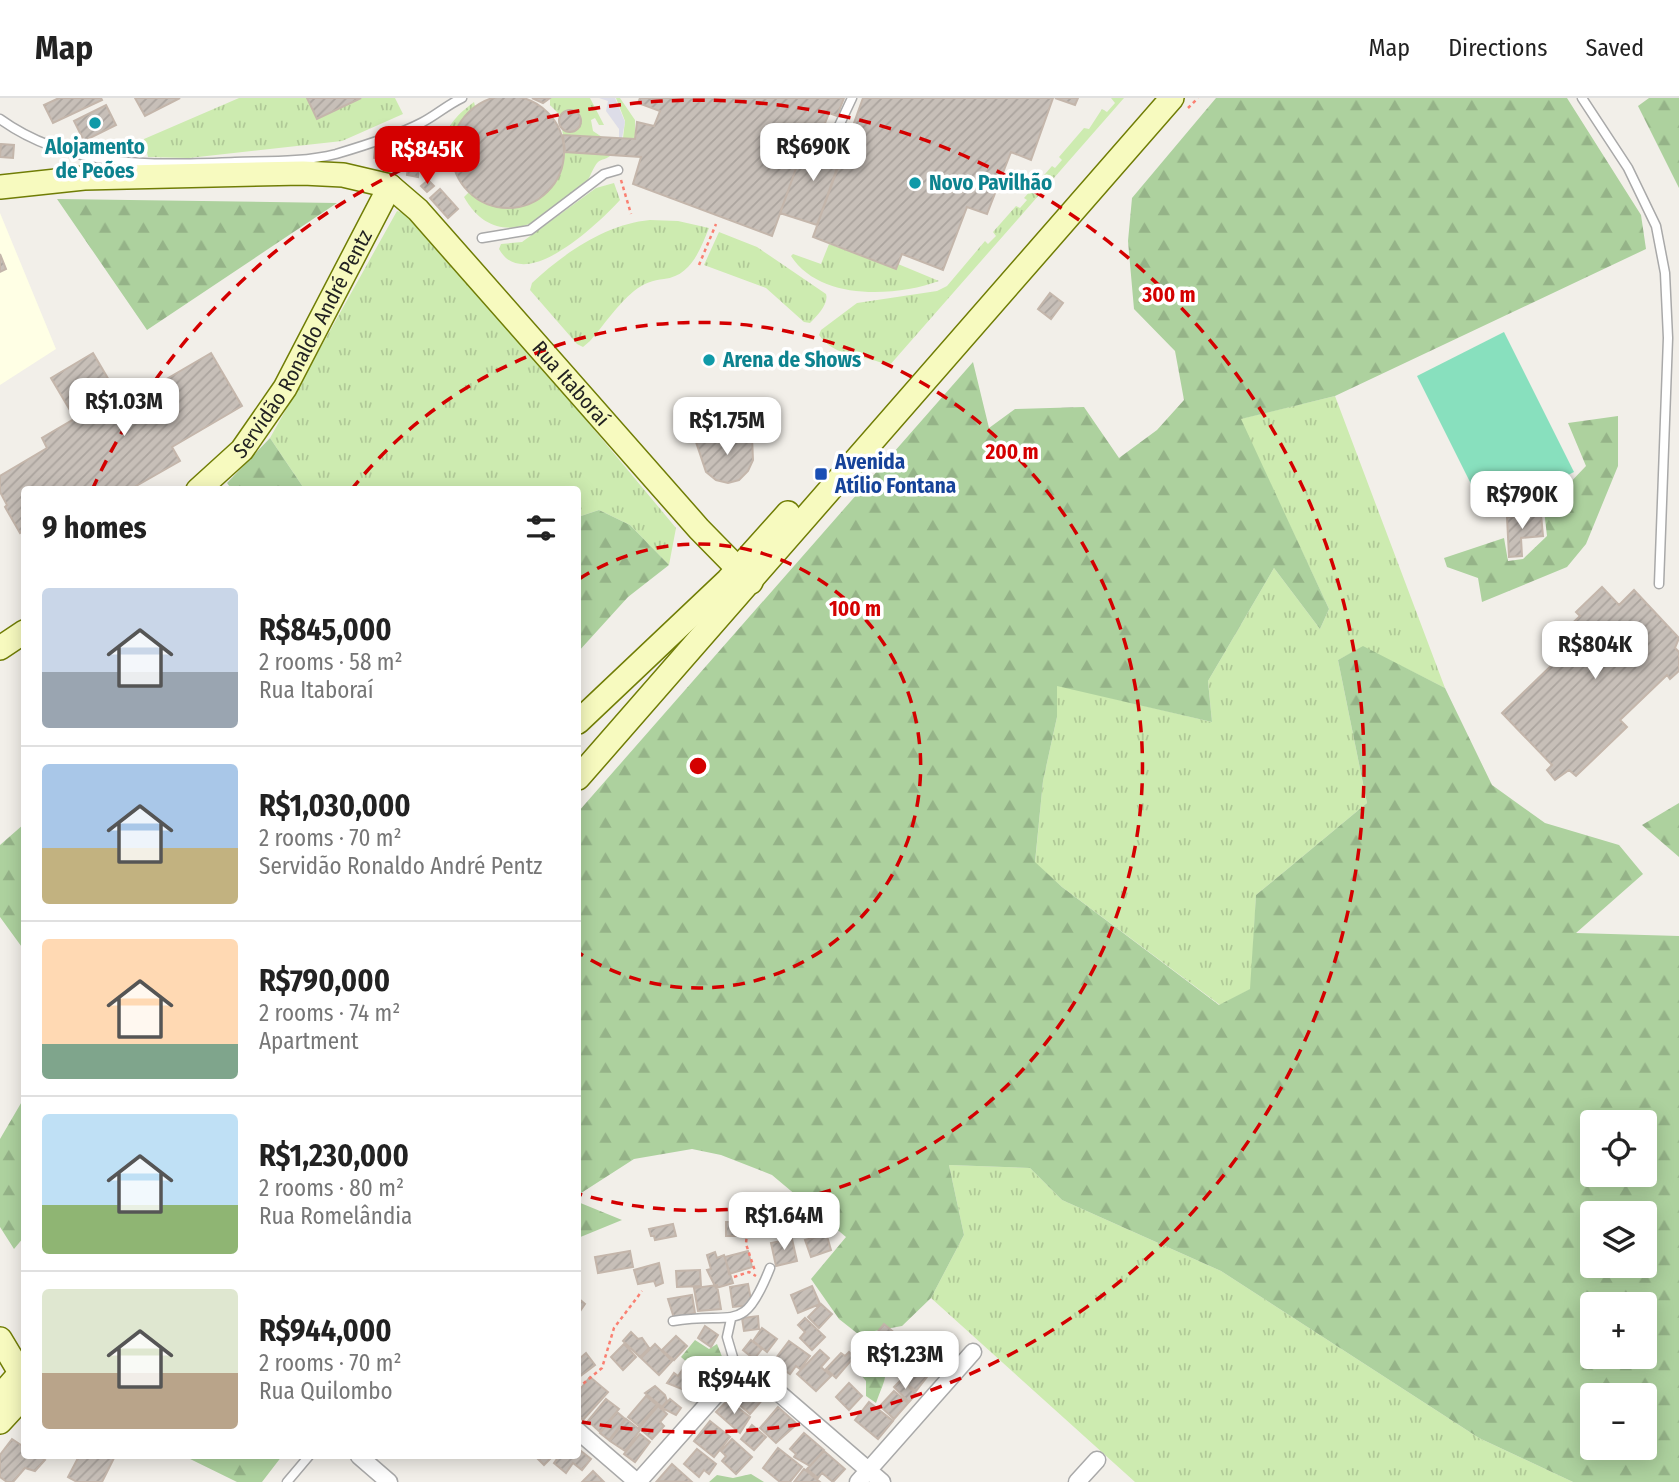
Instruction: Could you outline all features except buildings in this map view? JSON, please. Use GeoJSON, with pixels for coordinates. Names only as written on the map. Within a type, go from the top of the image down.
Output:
{"type":"FeatureCollection","features":[{"type":"Feature","properties":{"kind":"main road"},"geometry":{"type":"LineString","coordinates":[[581,774],[744,575],[1153,98]]}},
{"type":"Feature","properties":{"kind":"main road"},"geometry":{"type":"LineString","coordinates":[[581,719],[744,575],[795,526],[1172,98]]}},
{"type":"Feature","properties":{"kind":"main road"},"geometry":{"type":"LineString","coordinates":[[0,187],[84,178],[303,173],[343,175],[390,186]]}},
{"type":"Feature","properties":{"kind":"main road","name":"Rua Itaboraí"},"geometry":{"type":"LineString","coordinates":[[390,186],[418,210],[699,529],[744,575]]}},
{"type":"Feature","properties":{"kind":"main road","name":"Servidão Ronaldo André Pentz"},"geometry":{"type":"LineString","coordinates":[[202,486],[242,450],[285,387],[390,186]]}},
{"type":"Feature","properties":{"kind":"main road"},"geometry":{"type":"LineString","coordinates":[[0,648],[21,634]]}},
{"type":"Feature","properties":{"kind":"main road"},"geometry":{"type":"LineString","coordinates":[[2,1347],[21,1371]]}},
{"type":"Feature","properties":{"kind":"main road"},"geometry":{"type":"LineString","coordinates":[[9,1400],[21,1378]]}},
{"type":"Feature","properties":{"kind":"street"},"geometry":{"type":"LineString","coordinates":[[863,1476],[973,1352]]}},
{"type":"Feature","properties":{"kind":"street"},"geometry":{"type":"LineString","coordinates":[[581,1434],[637,1482],[741,1369],[757,1374],[863,1476],[882,1482]]}},
{"type":"Feature","properties":{"kind":"street"},"geometry":{"type":"LineString","coordinates":[[362,1459],[389,1482]]}},
{"type":"Feature","properties":{"kind":"street"},"geometry":{"type":"LineString","coordinates":[[1077,1482],[1097,1460]]}},
{"type":"Feature","properties":{"kind":"lane"},"geometry":{"type":"LineString","coordinates":[[0,119],[20,134],[45,144],[111,162],[164,165],[267,162],[335,154],[422,123],[461,98]]}},
{"type":"Feature","properties":{"kind":"lane"},"geometry":{"type":"LineString","coordinates":[[823,160],[852,98]]}},
{"type":"Feature","properties":{"kind":"lane"},"geometry":{"type":"LineString","coordinates":[[1581,98],[1628,168],[1656,226],[1665,273],[1668,338],[1659,584]]}},
{"type":"Feature","properties":{"kind":"lane"},"geometry":{"type":"LineString","coordinates":[[482,239],[530,230],[604,174],[618,170]]}},
{"type":"Feature","properties":{"kind":"lane"},"geometry":{"type":"LineString","coordinates":[[673,1321],[701,1317],[731,1319],[747,1312],[757,1302],[770,1268]]}},
{"type":"Feature","properties":{"kind":"lane"},"geometry":{"type":"LineString","coordinates":[[731,1319],[727,1338],[741,1369]]}},
{"type":"Feature","properties":{"kind":"lane"},"geometry":{"type":"LineString","coordinates":[[287,1482],[306,1459]]}},
{"type":"Feature","properties":{"kind":"path"},"geometry":{"type":"LineString","coordinates":[[618,170],[631,214]]}},
{"type":"Feature","properties":{"kind":"path"},"geometry":{"type":"LineString","coordinates":[[699,265],[716,223]]}},
{"type":"Feature","properties":{"kind":"path"},"geometry":{"type":"LineString","coordinates":[[747,1232],[746,1244],[751,1253],[755,1275]]}},
{"type":"Feature","properties":{"kind":"path"},"geometry":{"type":"LineString","coordinates":[[734,1277],[749,1272],[765,1282]]}},
{"type":"Feature","properties":{"kind":"path"},"geometry":{"type":"LineString","coordinates":[[581,1385],[602,1367],[614,1328],[642,1291]]}},
{"type":"Feature","properties":{"kind":"shaded area"},"geometry":{"type":"Polygon","coordinates":[[[599,98],[615,98],[625,122],[622,138],[619,138],[619,129],[606,111],[608,101],[599,98]]]}},
{"type":"Feature","properties":{"kind":"shaded area"},"geometry":{"type":"Polygon","coordinates":[[[0,213],[56,349],[0,385],[0,213]]]}},
{"type":"Feature","properties":{"kind":"green space"},"geometry":{"type":"Polygon","coordinates":[[[239,98],[395,98],[403,114],[342,141],[189,158],[148,157],[144,139],[239,98]]]}},
{"type":"Feature","properties":{"kind":"green space"},"geometry":{"type":"Polygon","coordinates":[[[550,98],[590,98],[604,125],[599,125],[595,118],[591,120],[593,131],[602,137],[563,135],[562,129],[568,132],[578,129],[581,119],[574,111],[560,115],[550,105],[550,98]]]}},
{"type":"Feature","properties":{"kind":"green space"},"geometry":{"type":"Polygon","coordinates":[[[616,98],[620,98],[635,120],[635,139],[623,138],[625,121],[616,98]]]}},
{"type":"Feature","properties":{"kind":"green space"},"geometry":{"type":"Polygon","coordinates":[[[1111,98],[1124,98],[889,366],[843,352],[826,343],[819,335],[821,330],[857,303],[937,291],[947,286],[985,241],[988,244],[996,236],[993,232],[1016,206],[1020,208],[1027,200],[1024,198],[1052,166],[1055,168],[1062,160],[1059,157],[1084,128],[1089,129],[1102,109],[1107,112],[1115,103],[1111,98]]]}},
{"type":"Feature","properties":{"kind":"green space"},"geometry":{"type":"Polygon","coordinates":[[[1216,98],[1567,98],[1641,215],[1646,249],[1335,396],[1241,419],[1329,609],[1320,629],[1274,568],[1208,681],[1212,722],[1057,686],[1057,717],[1043,781],[1035,862],[1062,887],[1219,1005],[1250,989],[1256,895],[1367,803],[1338,660],[1363,646],[1445,688],[1492,785],[1545,823],[1619,845],[1643,874],[1576,933],[1679,936],[1679,1482],[1573,1482],[1479,1438],[1221,1271],[1062,1200],[1030,1168],[949,1165],[964,1235],[931,1298],[902,1326],[858,1334],[839,1319],[811,1279],[846,1237],[772,1175],[721,1155],[692,1149],[634,1159],[581,1193],[581,809],[973,362],[989,428],[1015,409],[1084,407],[1119,458],[1157,430],[1184,400],[1175,351],[1134,309],[1128,241],[1132,198],[1216,98]]]}},
{"type":"Feature","properties":{"kind":"green space"},"geometry":{"type":"Polygon","coordinates":[[[1649,98],[1679,98],[1679,188],[1638,106],[1649,98]]]}},
{"type":"Feature","properties":{"kind":"green space"},"geometry":{"type":"Polygon","coordinates":[[[474,102],[475,106],[462,119],[454,135],[452,153],[455,171],[450,172],[445,149],[447,132],[457,117],[474,102]]]}},
{"type":"Feature","properties":{"kind":"green space"},"geometry":{"type":"Polygon","coordinates":[[[565,152],[611,155],[598,162],[587,181],[573,195],[542,218],[508,228],[492,224],[477,215],[464,197],[469,192],[501,206],[516,207],[530,203],[542,196],[552,185],[565,152]]]}},
{"type":"Feature","properties":{"kind":"green space"},"geometry":{"type":"Polygon","coordinates":[[[614,183],[620,200],[561,251],[525,264],[510,261],[499,249],[501,244],[522,242],[596,188],[614,183]]]}},
{"type":"Feature","properties":{"kind":"green space"},"geometry":{"type":"Polygon","coordinates":[[[58,199],[337,203],[147,330],[58,199]]]}},
{"type":"Feature","properties":{"kind":"green space"},"geometry":{"type":"Polygon","coordinates":[[[397,211],[417,217],[676,528],[669,565],[630,525],[599,510],[581,516],[581,486],[302,486],[270,438],[397,211]]]}},
{"type":"Feature","properties":{"kind":"green space"},"geometry":{"type":"Polygon","coordinates":[[[650,220],[678,221],[709,228],[698,253],[688,267],[673,277],[652,281],[638,288],[622,302],[590,341],[583,347],[577,344],[530,290],[532,283],[586,242],[618,227],[650,220]]]}},
{"type":"Feature","properties":{"kind":"green space"},"geometry":{"type":"Polygon","coordinates":[[[719,232],[757,247],[826,294],[824,306],[810,323],[804,322],[766,288],[704,265],[719,232]]]}},
{"type":"Feature","properties":{"kind":"green space"},"geometry":{"type":"Polygon","coordinates":[[[829,244],[896,268],[898,264],[939,281],[880,292],[839,288],[804,271],[791,256],[793,254],[821,264],[829,244]]]}},
{"type":"Feature","properties":{"kind":"green space"},"geometry":{"type":"Polygon","coordinates":[[[1504,332],[1574,472],[1487,516],[1417,376],[1504,332]]]}},
{"type":"Feature","properties":{"kind":"green space"},"geometry":{"type":"Polygon","coordinates":[[[1335,396],[1445,688],[1363,647],[1338,660],[1367,803],[1256,895],[1251,989],[1220,1005],[1062,887],[1035,863],[1043,781],[1057,717],[1057,685],[1212,722],[1208,681],[1274,568],[1320,629],[1329,609],[1240,419],[1335,396]]]}},
{"type":"Feature","properties":{"kind":"green space"},"geometry":{"type":"Polygon","coordinates":[[[1618,416],[1618,466],[1586,544],[1567,567],[1482,602],[1478,578],[1447,567],[1444,558],[1504,538],[1508,561],[1523,559],[1547,536],[1544,510],[1586,466],[1568,423],[1618,416]]]}},
{"type":"Feature","properties":{"kind":"green space"},"geometry":{"type":"Polygon","coordinates":[[[270,438],[302,486],[229,486],[227,483],[270,438]]]}},
{"type":"Feature","properties":{"kind":"green space"},"geometry":{"type":"Polygon","coordinates":[[[599,510],[630,525],[669,565],[628,597],[581,649],[581,516],[599,510]]]}},
{"type":"Feature","properties":{"kind":"green space"},"geometry":{"type":"Polygon","coordinates":[[[1679,803],[1679,857],[1642,825],[1679,803]]]}},
{"type":"Feature","properties":{"kind":"green space"},"geometry":{"type":"Polygon","coordinates":[[[21,827],[21,946],[0,917],[0,845],[21,827]]]}},
{"type":"Feature","properties":{"kind":"green space"},"geometry":{"type":"Polygon","coordinates":[[[21,1103],[21,1241],[14,1249],[0,1227],[0,1139],[21,1103]]]}},
{"type":"Feature","properties":{"kind":"green space"},"geometry":{"type":"Polygon","coordinates":[[[949,1165],[1030,1168],[1062,1200],[1221,1271],[1479,1438],[1573,1482],[1135,1482],[931,1298],[964,1235],[949,1165]]]}},
{"type":"Feature","properties":{"kind":"green space"},"geometry":{"type":"Polygon","coordinates":[[[581,1203],[622,1220],[581,1237],[581,1203]]]}},
{"type":"Feature","properties":{"kind":"green space"},"geometry":{"type":"Polygon","coordinates":[[[695,1340],[709,1349],[717,1344],[723,1359],[717,1369],[699,1373],[681,1357],[695,1340]]]}},
{"type":"Feature","properties":{"kind":"green space"},"geometry":{"type":"Polygon","coordinates":[[[863,1349],[884,1367],[885,1379],[876,1403],[866,1396],[866,1381],[852,1364],[863,1349]]]}},
{"type":"Feature","properties":{"kind":"green space"},"geometry":{"type":"Polygon","coordinates":[[[190,1459],[280,1459],[262,1482],[237,1482],[190,1459]]]}},
{"type":"Feature","properties":{"kind":"green space"},"geometry":{"type":"Polygon","coordinates":[[[751,1474],[764,1482],[709,1482],[717,1475],[733,1478],[751,1474]]]}},
{"type":"Feature","properties":{"kind":"place","name":"Alojamento de Peões"},"geometry":{"type":"Point","coordinates":[95,123]}},
{"type":"Feature","properties":{"kind":"place","name":"Novo Pavilhão"},"geometry":{"type":"Point","coordinates":[915,183]}},
{"type":"Feature","properties":{"kind":"place","name":"Arena de Shows"},"geometry":{"type":"Point","coordinates":[709,360]}},
{"type":"Feature","properties":{"kind":"place","name":"Avenida Atílio Fontana"},"geometry":{"type":"Point","coordinates":[821,474]}}]}
